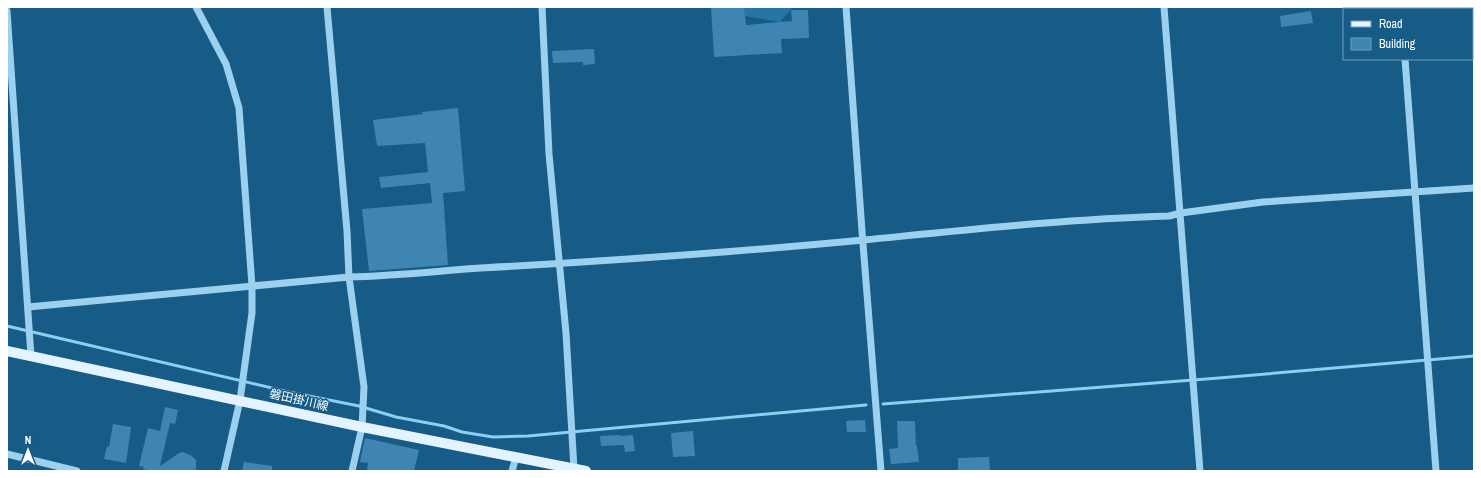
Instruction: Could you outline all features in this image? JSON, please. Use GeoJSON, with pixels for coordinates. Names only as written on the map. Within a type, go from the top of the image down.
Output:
{"type":"FeatureCollection","features":[{"type":"Feature","properties":{"kind":"main road","name":"磐田掛川線"},"geometry":{"type":"LineString","coordinates":[[7,351],[362,427],[586,471]]}},
{"type":"Feature","properties":{"kind":"street"},"geometry":{"type":"LineString","coordinates":[[196,7],[226,64],[239,108],[252,286],[252,313],[240,400],[224,471]]}},
{"type":"Feature","properties":{"kind":"street"},"geometry":{"type":"LineString","coordinates":[[327,7],[350,277],[364,386],[362,427],[352,471]]}},
{"type":"Feature","properties":{"kind":"street"},"geometry":{"type":"LineString","coordinates":[[542,7],[549,154],[558,264],[566,333],[574,469]]}},
{"type":"Feature","properties":{"kind":"street"},"geometry":{"type":"LineString","coordinates":[[846,7],[862,240],[881,471]]}},
{"type":"Feature","properties":{"kind":"street"},"geometry":{"type":"LineString","coordinates":[[1164,7],[1200,471]]}},
{"type":"Feature","properties":{"kind":"street"},"geometry":{"type":"LineString","coordinates":[[7,11],[31,356]]}},
{"type":"Feature","properties":{"kind":"street"},"geometry":{"type":"LineString","coordinates":[[1405,60],[1436,471]]}},
{"type":"Feature","properties":{"kind":"street"},"geometry":{"type":"LineString","coordinates":[[28,307],[350,277],[385,276],[474,268],[558,264],[862,240],[1002,226],[1128,217],[1169,216],[1180,213],[1263,202],[1474,188]]}},
{"type":"Feature","properties":{"kind":"street"},"geometry":{"type":"LineString","coordinates":[[7,454],[77,471]]}},
{"type":"Feature","properties":{"kind":"street"},"geometry":{"type":"LineString","coordinates":[[512,471],[516,458]]}},
{"type":"Feature","properties":{"kind":"shaded area"},"geometry":{"type":"Polygon","coordinates":[[[744,7],[793,7],[780,22],[745,16],[744,7]]]}},
{"type":"Feature","properties":{"kind":"building"},"geometry":{"type":"Polygon","coordinates":[[[711,7],[744,7],[746,25],[792,21],[791,10],[808,10],[809,38],[781,39],[782,53],[714,57],[711,7]]]}},
{"type":"Feature","properties":{"kind":"building"},"geometry":{"type":"Polygon","coordinates":[[[1311,11],[1313,23],[1281,27],[1280,16],[1311,11]]]}},
{"type":"Feature","properties":{"kind":"building"},"geometry":{"type":"Polygon","coordinates":[[[594,49],[595,64],[583,65],[583,62],[553,63],[552,51],[594,49]]]}},
{"type":"Feature","properties":{"kind":"building"},"geometry":{"type":"Polygon","coordinates":[[[458,108],[465,191],[443,193],[448,265],[369,271],[362,209],[432,203],[430,183],[381,188],[379,177],[428,172],[425,143],[377,146],[373,120],[458,108]]]}},
{"type":"Feature","properties":{"kind":"building"},"geometry":{"type":"Polygon","coordinates":[[[165,407],[178,410],[175,424],[170,423],[160,466],[179,453],[183,452],[192,456],[196,460],[196,471],[152,471],[143,469],[144,467],[139,466],[148,428],[160,431],[165,407]]]}},
{"type":"Feature","properties":{"kind":"building"},"geometry":{"type":"Polygon","coordinates":[[[865,420],[866,432],[847,432],[846,421],[865,420]]]}},
{"type":"Feature","properties":{"kind":"building"},"geometry":{"type":"Polygon","coordinates":[[[897,421],[915,421],[916,446],[919,462],[891,464],[889,449],[898,448],[897,421]]]}},
{"type":"Feature","properties":{"kind":"building"},"geometry":{"type":"Polygon","coordinates":[[[113,424],[131,427],[126,463],[104,459],[107,446],[109,447],[113,424]]]}},
{"type":"Feature","properties":{"kind":"building"},"geometry":{"type":"Polygon","coordinates":[[[693,431],[695,456],[673,457],[671,433],[693,431]]]}},
{"type":"Feature","properties":{"kind":"building"},"geometry":{"type":"Polygon","coordinates":[[[633,435],[635,451],[625,452],[624,445],[601,446],[600,436],[633,435]]]}},
{"type":"Feature","properties":{"kind":"building"},"geometry":{"type":"Polygon","coordinates":[[[365,438],[419,450],[414,471],[367,471],[368,463],[360,462],[365,438]]]}},
{"type":"Feature","properties":{"kind":"building"},"geometry":{"type":"Polygon","coordinates":[[[989,457],[990,470],[958,471],[958,458],[989,457]]]}},
{"type":"Feature","properties":{"kind":"building"},"geometry":{"type":"Polygon","coordinates":[[[244,462],[272,466],[272,471],[242,471],[244,462]]]}},
{"type":"Feature","properties":{"kind":"waterway"},"geometry":{"type":"LineString","coordinates":[[7,326],[289,392],[359,406],[396,417],[444,426],[462,432],[493,437],[528,436],[866,405]]}},
{"type":"Feature","properties":{"kind":"waterway"},"geometry":{"type":"LineString","coordinates":[[883,404],[1219,378],[1474,356]]}}]}
